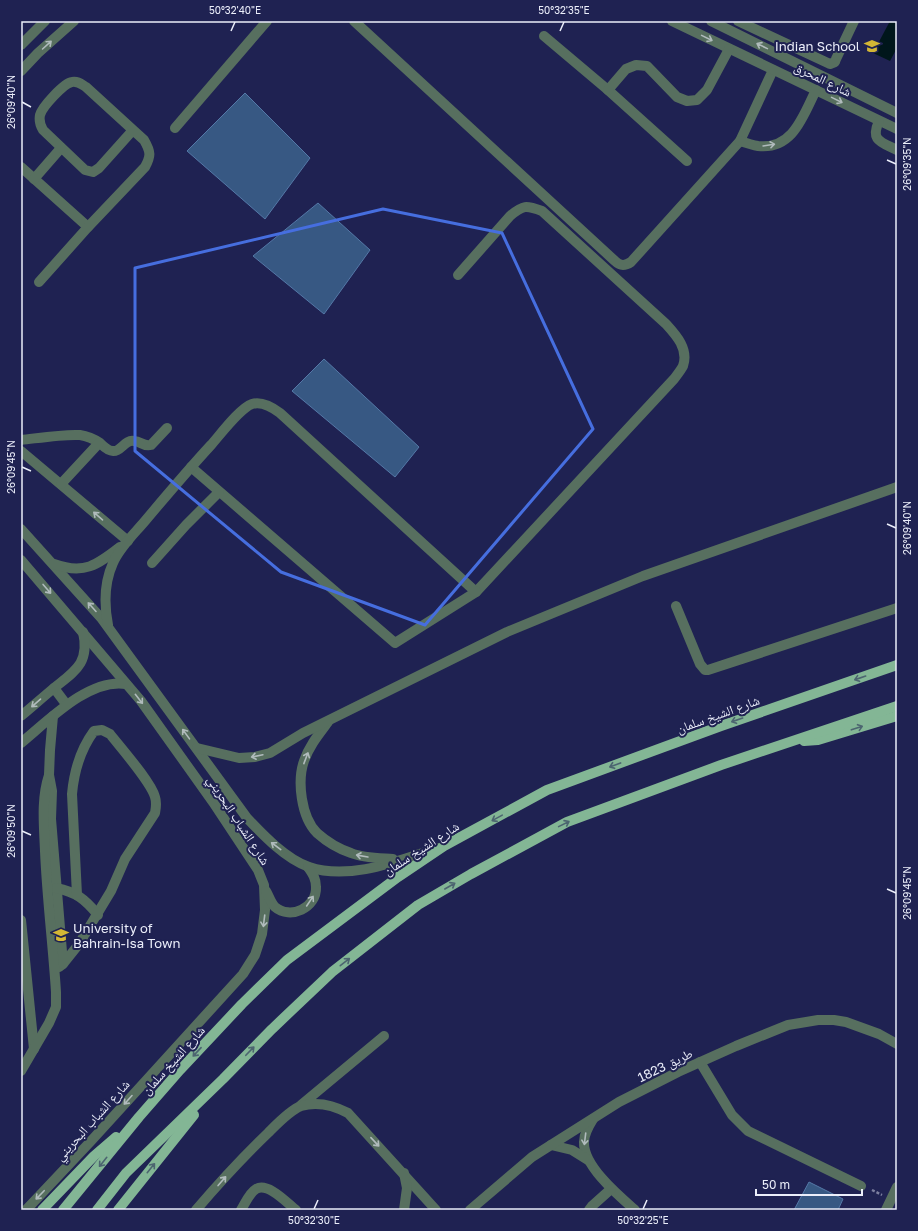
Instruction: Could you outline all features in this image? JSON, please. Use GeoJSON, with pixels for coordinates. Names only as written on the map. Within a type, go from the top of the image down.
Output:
{"type":"FeatureCollection","features":[{"type":"Feature","properties":{"kind":"main road","name":"شارع الشيخ سلمان"},"geometry":{"type":"LineString","coordinates":[[63,1210],[139,1117],[180,1070],[287,960],[398,877],[444,846],[548,790],[722,726],[897,665]]}},
{"type":"Feature","properties":{"kind":"main road"},"geometry":{"type":"LineString","coordinates":[[97,1210],[126,1174],[272,1029],[332,972],[418,905],[471,874],[567,822],[721,765],[897,706]]}},
{"type":"Feature","properties":{"kind":"main road"},"geometry":{"type":"LineString","coordinates":[[792,741],[818,740],[897,716]]}},
{"type":"Feature","properties":{"kind":"main road"},"geometry":{"type":"LineString","coordinates":[[118,1210],[223,1079]]}},
{"type":"Feature","properties":{"kind":"main road"},"geometry":{"type":"LineString","coordinates":[[42,1210],[94,1156],[139,1117]]}},
{"type":"Feature","properties":{"kind":"street"},"geometry":{"type":"LineString","coordinates":[[21,44],[45,21]]}},
{"type":"Feature","properties":{"kind":"street"},"geometry":{"type":"LineString","coordinates":[[21,71],[38,53],[74,21]]}},
{"type":"Feature","properties":{"kind":"street"},"geometry":{"type":"LineString","coordinates":[[175,128],[267,21]]}},
{"type":"Feature","properties":{"kind":"street"},"geometry":{"type":"LineString","coordinates":[[354,21],[618,264],[623,265],[631,262],[740,141],[773,70]]}},
{"type":"Feature","properties":{"kind":"street","name":"شارع المحرق"},"geometry":{"type":"LineString","coordinates":[[672,21],[897,129]]}},
{"type":"Feature","properties":{"kind":"street","name":"شارع المحرق"},"geometry":{"type":"LineString","coordinates":[[711,21],[897,113]]}},
{"type":"Feature","properties":{"kind":"street"},"geometry":{"type":"LineString","coordinates":[[738,21],[758,25],[830,64],[836,59],[854,21]]}},
{"type":"Feature","properties":{"kind":"street"},"geometry":{"type":"LineString","coordinates":[[544,36],[687,160]]}},
{"type":"Feature","properties":{"kind":"street"},"geometry":{"type":"LineString","coordinates":[[608,90],[626,69],[636,65],[647,66],[677,97],[687,101],[697,100],[707,90],[729,49]]}},
{"type":"Feature","properties":{"kind":"street"},"geometry":{"type":"LineString","coordinates":[[39,282],[88,227],[145,167],[150,158],[149,148],[144,140],[86,87],[79,82],[70,82],[64,85],[45,106],[40,114],[42,130],[85,170],[93,172],[99,168],[133,130]]}},
{"type":"Feature","properties":{"kind":"street"},"geometry":{"type":"LineString","coordinates":[[740,141],[758,146],[769,146],[783,141],[795,131],[816,90]]}},
{"type":"Feature","properties":{"kind":"street"},"geometry":{"type":"LineString","coordinates":[[879,121],[875,134],[877,139],[897,150]]}},
{"type":"Feature","properties":{"kind":"street"},"geometry":{"type":"LineString","coordinates":[[34,179],[61,148]]}},
{"type":"Feature","properties":{"kind":"street"},"geometry":{"type":"LineString","coordinates":[[21,167],[88,227]]}},
{"type":"Feature","properties":{"kind":"street"},"geometry":{"type":"LineString","coordinates":[[191,468],[395,644],[476,592],[674,379],[683,365],[684,350],[677,337],[666,324],[542,211],[530,206],[520,208],[510,216],[458,275]]}},
{"type":"Feature","properties":{"kind":"street"},"geometry":{"type":"LineString","coordinates":[[108,626],[105,600],[109,574],[114,561],[128,541],[241,412],[252,404],[260,403],[269,405],[280,412],[476,592]]}},
{"type":"Feature","properties":{"kind":"street"},"geometry":{"type":"LineString","coordinates":[[21,440],[74,435],[87,436],[113,452],[117,451],[128,441],[132,440],[147,446],[154,443],[167,428]]}},
{"type":"Feature","properties":{"kind":"street"},"geometry":{"type":"LineString","coordinates":[[61,484],[99,442]]}},
{"type":"Feature","properties":{"kind":"street"},"geometry":{"type":"LineString","coordinates":[[21,451],[128,541]]}},
{"type":"Feature","properties":{"kind":"street"},"geometry":{"type":"LineString","coordinates":[[197,748],[239,758],[254,757],[270,753],[329,720],[507,632],[636,579],[897,487]]}},
{"type":"Feature","properties":{"kind":"street"},"geometry":{"type":"LineString","coordinates":[[152,563],[219,492]]}},
{"type":"Feature","properties":{"kind":"street","name":"شارع الشباب البحريني"},"geometry":{"type":"LineString","coordinates":[[21,529],[108,626],[247,818],[268,840],[289,856],[308,867],[346,872],[401,860],[444,846]]}},
{"type":"Feature","properties":{"kind":"street"},"geometry":{"type":"LineString","coordinates":[[53,564],[71,569],[90,567],[99,563],[128,541]]}},
{"type":"Feature","properties":{"kind":"street","name":"شارع الشباب البحريني"},"geometry":{"type":"LineString","coordinates":[[21,560],[141,701],[213,802],[258,870],[264,885],[265,910],[262,934],[255,955],[243,974],[91,1142],[26,1210]]}},
{"type":"Feature","properties":{"kind":"street"},"geometry":{"type":"LineString","coordinates":[[676,606],[700,664],[705,670],[897,608]]}},
{"type":"Feature","properties":{"kind":"street"},"geometry":{"type":"LineString","coordinates":[[21,716],[74,672],[79,665],[84,649],[83,632]]}},
{"type":"Feature","properties":{"kind":"street"},"geometry":{"type":"LineString","coordinates":[[21,743],[66,704],[106,684],[119,682],[126,684]]}},
{"type":"Feature","properties":{"kind":"street"},"geometry":{"type":"LineString","coordinates":[[54,688],[66,704]]}},
{"type":"Feature","properties":{"kind":"street"},"geometry":{"type":"LineString","coordinates":[[53,716],[49,774],[52,791],[51,819],[63,964]]}},
{"type":"Feature","properties":{"kind":"street"},"geometry":{"type":"LineString","coordinates":[[329,720],[312,745],[304,761],[301,782],[302,801],[310,822],[317,832],[334,845],[352,854],[374,858],[401,860]]}},
{"type":"Feature","properties":{"kind":"street"},"geometry":{"type":"LineString","coordinates":[[55,971],[80,944],[98,915],[125,860],[152,819],[157,804],[155,796],[149,785],[110,734],[102,730],[94,732],[87,740],[78,762],[73,783],[72,794],[77,895]]}},
{"type":"Feature","properties":{"kind":"street"},"geometry":{"type":"LineString","coordinates":[[21,1072],[49,1023],[56,1007],[55,971],[46,887],[43,819],[44,790],[49,774]]}},
{"type":"Feature","properties":{"kind":"street"},"geometry":{"type":"LineString","coordinates":[[264,885],[274,906],[282,912],[294,913],[305,908],[313,900],[316,889],[315,877],[308,867]]}},
{"type":"Feature","properties":{"kind":"street"},"geometry":{"type":"LineString","coordinates":[[56,888],[67,890],[88,902],[98,915]]}},
{"type":"Feature","properties":{"kind":"street"},"geometry":{"type":"LineString","coordinates":[[21,920],[34,1049]]}},
{"type":"Feature","properties":{"kind":"street","name":"طريق 1823"},"geometry":{"type":"LineString","coordinates":[[470,1210],[532,1157],[620,1102],[678,1072],[788,1025],[818,1020],[846,1022],[879,1034],[897,1044]]}},
{"type":"Feature","properties":{"kind":"street"},"geometry":{"type":"LineString","coordinates":[[196,1210],[235,1165],[282,1119],[299,1107],[384,1036]]}},
{"type":"Feature","properties":{"kind":"street"},"geometry":{"type":"LineString","coordinates":[[700,1062],[732,1115],[748,1131],[861,1186]]}},
{"type":"Feature","properties":{"kind":"street"},"geometry":{"type":"LineString","coordinates":[[299,1107],[311,1103],[323,1104],[336,1107],[348,1113],[436,1210]]}},
{"type":"Feature","properties":{"kind":"street"},"geometry":{"type":"LineString","coordinates":[[594,1118],[585,1134],[584,1141],[586,1154],[590,1162],[611,1189],[635,1210]]}},
{"type":"Feature","properties":{"kind":"street"},"geometry":{"type":"LineString","coordinates":[[551,1145],[572,1150],[590,1162]]}},
{"type":"Feature","properties":{"kind":"street"},"geometry":{"type":"LineString","coordinates":[[404,1173],[406,1188],[404,1210]]}},
{"type":"Feature","properties":{"kind":"street"},"geometry":{"type":"LineString","coordinates":[[241,1210],[256,1189],[262,1187],[269,1189],[296,1210]]}},
{"type":"Feature","properties":{"kind":"street"},"geometry":{"type":"LineString","coordinates":[[886,1210],[897,1187]]}},
{"type":"Feature","properties":{"kind":"street"},"geometry":{"type":"LineString","coordinates":[[589,1210],[611,1189]]}},
{"type":"Feature","properties":{"kind":"highlighted area"},"geometry":{"type":"Polygon","coordinates":[[[383,209],[502,233],[593,429],[425,625],[281,572],[135,451],[135,268],[383,209]]]}},
{"type":"Feature","properties":{"kind":"water"},"geometry":{"type":"Polygon","coordinates":[[[890,21],[897,22],[897,48],[890,61],[873,53],[890,21]]]}},
{"type":"Feature","properties":{"kind":"building"},"geometry":{"type":"Polygon","coordinates":[[[245,93],[310,158],[265,219],[187,151],[245,93]]]}},
{"type":"Feature","properties":{"kind":"building"},"geometry":{"type":"Polygon","coordinates":[[[318,203],[370,250],[324,314],[253,256],[318,203]]]}},
{"type":"Feature","properties":{"kind":"building"},"geometry":{"type":"Polygon","coordinates":[[[324,359],[419,447],[395,477],[292,391],[324,359]]]}},
{"type":"Feature","properties":{"kind":"building"},"geometry":{"type":"Polygon","coordinates":[[[809,1182],[843,1199],[838,1210],[794,1210],[809,1182]]]}},
{"type":"Feature","properties":{"kind":"place","name":"Indian School"},"geometry":{"type":"Point","coordinates":[872,46]}},
{"type":"Feature","properties":{"kind":"place","name":"University of Bahrain-Isa Town"},"geometry":{"type":"Point","coordinates":[61,935]}}]}
